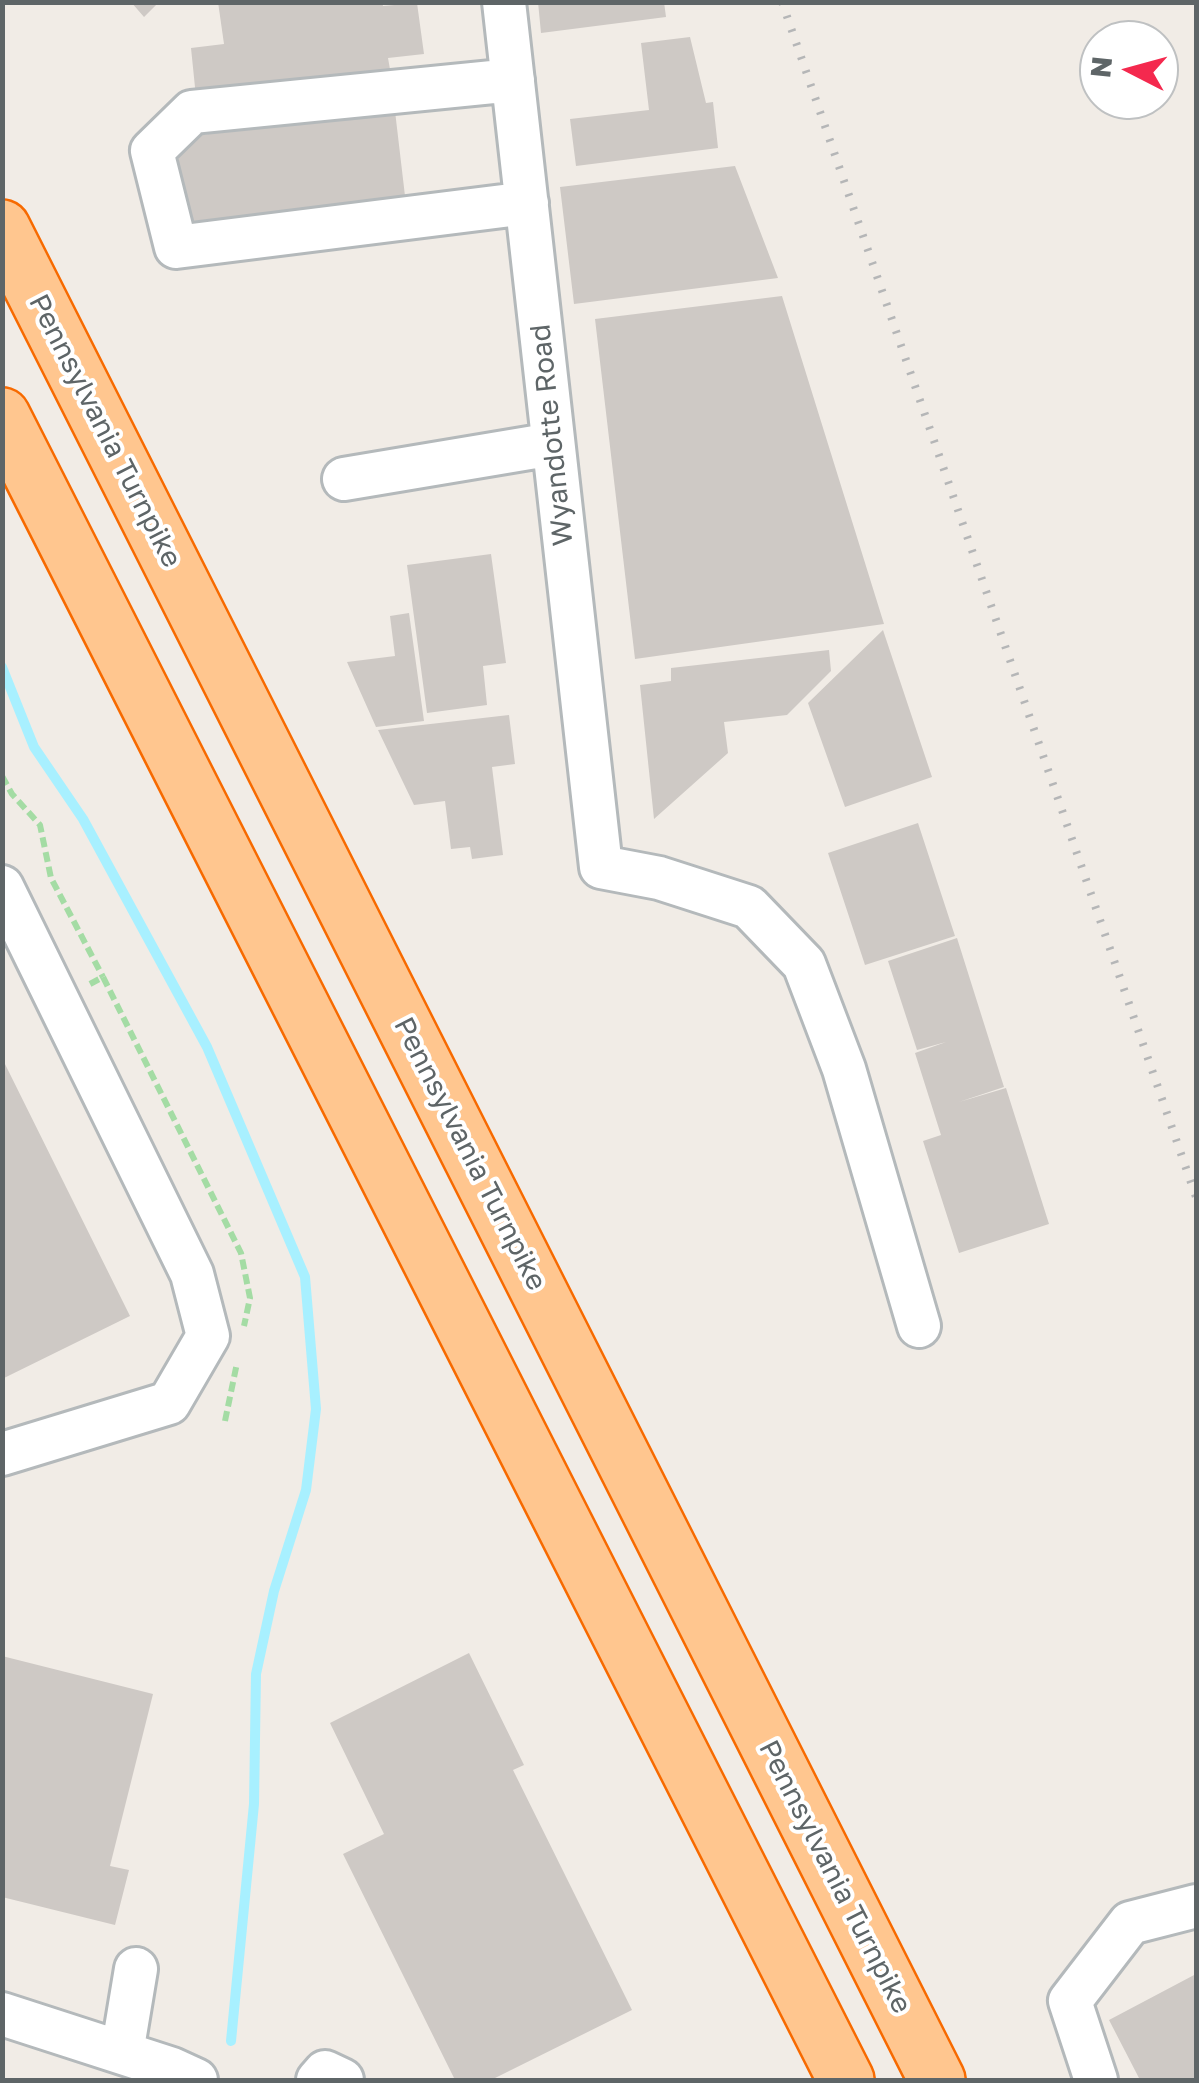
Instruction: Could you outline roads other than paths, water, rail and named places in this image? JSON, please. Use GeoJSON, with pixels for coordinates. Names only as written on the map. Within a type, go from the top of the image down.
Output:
{"type":"FeatureCollection","features":[{"type":"Feature","properties":{"kind":"highway","name":"Pennsylvania Turnpike"},"geometry":{"type":"LineString","coordinates":[[2,228],[937,2080]]}},
{"type":"Feature","properties":{"kind":"highway"},"geometry":{"type":"LineString","coordinates":[[2,416],[846,2080]]}},
{"type":"Feature","properties":{"kind":"street","name":"Wyandotte Road"},"geometry":{"type":"LineString","coordinates":[[504,2],[601,867],[659,878],[748,907],[804,964],[844,1069],[919,1326]]}},
{"type":"Feature","properties":{"kind":"street"},"geometry":{"type":"LineString","coordinates":[[513,80],[192,112],[152,151],[176,247],[527,203]]}},
{"type":"Feature","properties":{"kind":"street"},"geometry":{"type":"LineString","coordinates":[[344,479],[553,444]]}},
{"type":"Feature","properties":{"kind":"street"},"geometry":{"type":"LineString","coordinates":[[2,887],[192,1274],[208,1336],[169,1403],[2,1454]]}},
{"type":"Feature","properties":{"kind":"street"},"geometry":{"type":"LineString","coordinates":[[1096,2080],[1070,2001],[1130,1923],[1196,1906]]}},
{"type":"Feature","properties":{"kind":"street"},"geometry":{"type":"LineString","coordinates":[[122,2052],[136,1969]]}},
{"type":"Feature","properties":{"kind":"street"},"geometry":{"type":"LineString","coordinates":[[2,2014],[122,2052],[178,2077]]}},
{"type":"Feature","properties":{"kind":"street"},"geometry":{"type":"LineString","coordinates":[[318,2080],[325,2072],[342,2080]]}},
{"type":"Feature","properties":{"kind":"waterway"},"geometry":{"type":"LineString","coordinates":[[2,667],[34,747],[83,819],[207,1047],[305,1277],[316,1409],[306,1490],[274,1591],[256,1674],[254,1804],[231,2041]]}},
{"type":"Feature","properties":{"kind":"railway"},"geometry":{"type":"LineString","coordinates":[[782,2],[1196,1197]]}}]}
